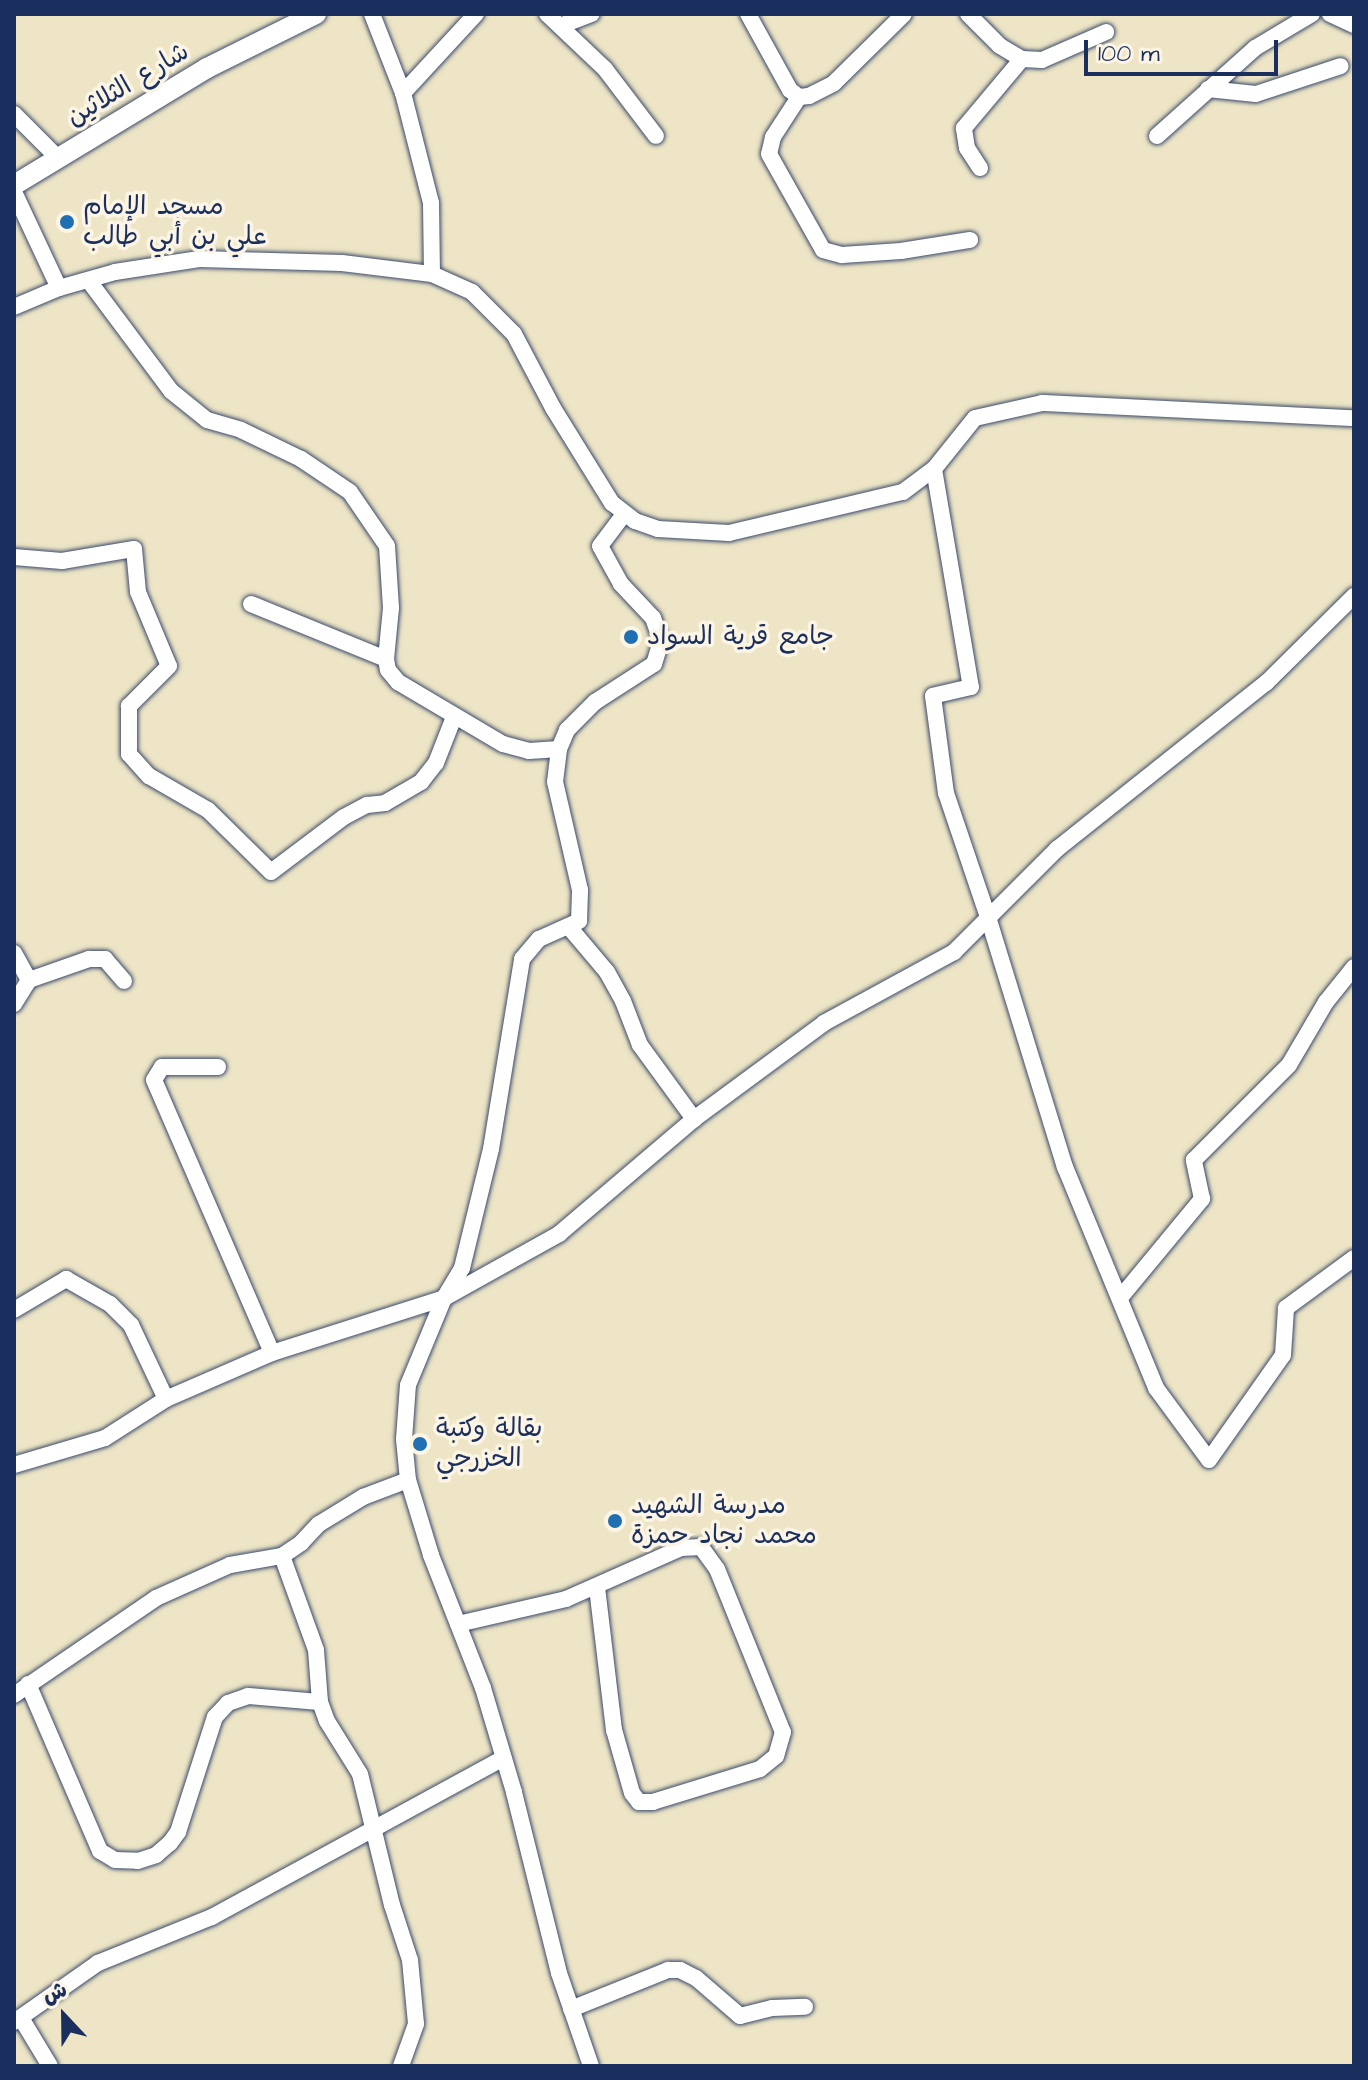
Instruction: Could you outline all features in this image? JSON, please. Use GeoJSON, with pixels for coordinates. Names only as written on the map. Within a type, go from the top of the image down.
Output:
{"type":"FeatureCollection","features":[{"type":"Feature","properties":{"kind":"street","name":"شارع الثلاثين"},"geometry":{"type":"LineString","coordinates":[[14,185],[207,68],[316,14]]}},
{"type":"Feature","properties":{"kind":"street"},"geometry":{"type":"LineString","coordinates":[[372,14],[403,93],[431,203],[432,274]]}},
{"type":"Feature","properties":{"kind":"street"},"geometry":{"type":"LineString","coordinates":[[403,93],[476,14]]}},
{"type":"Feature","properties":{"kind":"street"},"geometry":{"type":"LineString","coordinates":[[547,14],[605,69],[656,136]]}},
{"type":"Feature","properties":{"kind":"street"},"geometry":{"type":"LineString","coordinates":[[560,26],[592,14]]}},
{"type":"Feature","properties":{"kind":"street"},"geometry":{"type":"LineString","coordinates":[[748,14],[790,90],[799,97],[809,96],[834,83],[904,14]]}},
{"type":"Feature","properties":{"kind":"street"},"geometry":{"type":"LineString","coordinates":[[968,14],[1000,46],[1022,59],[1042,60],[1106,32]]}},
{"type":"Feature","properties":{"kind":"street"},"geometry":{"type":"LineString","coordinates":[[1157,136],[1255,48],[1312,14]]}},
{"type":"Feature","properties":{"kind":"street"},"geometry":{"type":"LineString","coordinates":[[1330,14],[1354,25]]}},
{"type":"Feature","properties":{"kind":"street"},"geometry":{"type":"LineString","coordinates":[[980,168],[967,148],[964,128],[1022,59]]}},
{"type":"Feature","properties":{"kind":"street"},"geometry":{"type":"LineString","coordinates":[[1208,89],[1256,94],[1341,66]]}},
{"type":"Feature","properties":{"kind":"street"},"geometry":{"type":"LineString","coordinates":[[799,97],[773,137],[769,154],[823,250],[842,255],[970,240]]}},
{"type":"Feature","properties":{"kind":"street"},"geometry":{"type":"LineString","coordinates":[[14,114],[58,158]]}},
{"type":"Feature","properties":{"kind":"street"},"geometry":{"type":"LineString","coordinates":[[14,192],[59,288]]}},
{"type":"Feature","properties":{"kind":"street"},"geometry":{"type":"LineString","coordinates":[[14,307],[59,288],[115,272],[199,259],[342,263],[432,274],[472,292],[514,334],[553,408],[612,503],[635,521],[658,529],[729,533],[903,492],[934,469],[975,418],[1042,403],[1354,418]]}},
{"type":"Feature","properties":{"kind":"street"},"geometry":{"type":"LineString","coordinates":[[89,281],[171,391],[207,420],[241,430],[301,459],[350,492],[387,546],[391,608],[386,659],[388,670],[398,682],[503,744],[529,751],[559,749]]}},
{"type":"Feature","properties":{"kind":"street"},"geometry":{"type":"LineString","coordinates":[[934,469],[971,687],[933,696],[946,793],[988,917],[1065,1167],[1156,1388],[1209,1460],[1283,1355],[1286,1308],[1354,1258]]}},
{"type":"Feature","properties":{"kind":"street"},"geometry":{"type":"LineString","coordinates":[[591,2066],[559,1973],[504,1758],[408,1480],[404,1439],[408,1385],[444,1298],[462,1268],[491,1149],[522,959],[539,939],[579,921],[580,890],[555,782],[559,749],[567,730],[595,702],[654,664],[661,641],[653,618],[621,584],[600,546],[625,513]]}},
{"type":"Feature","properties":{"kind":"street"},"geometry":{"type":"LineString","coordinates":[[14,557],[62,561],[134,549],[138,592],[169,666],[129,706],[129,754],[149,776],[208,810],[271,872],[344,817],[367,805],[385,803],[421,782],[436,763],[454,717]]}},
{"type":"Feature","properties":{"kind":"street"},"geometry":{"type":"LineString","coordinates":[[14,1465],[105,1438],[166,1399],[272,1353],[444,1298],[559,1234],[694,1119],[824,1023],[954,952],[1057,849],[1266,683],[1354,596]]}},
{"type":"Feature","properties":{"kind":"street"},"geometry":{"type":"LineString","coordinates":[[251,604],[386,659]]}},
{"type":"Feature","properties":{"kind":"street"},"geometry":{"type":"LineString","coordinates":[[569,927],[607,972],[623,1001],[640,1045],[694,1119]]}},
{"type":"Feature","properties":{"kind":"street"},"geometry":{"type":"LineString","coordinates":[[14,953],[29,980]]}},
{"type":"Feature","properties":{"kind":"street"},"geometry":{"type":"LineString","coordinates":[[14,1004],[29,980],[89,959],[105,959],[124,981]]}},
{"type":"Feature","properties":{"kind":"street"},"geometry":{"type":"LineString","coordinates":[[1120,1298],[1202,1199],[1194,1160],[1289,1065],[1326,1002],[1354,967]]}},
{"type":"Feature","properties":{"kind":"street"},"geometry":{"type":"LineString","coordinates":[[218,1067],[162,1067],[154,1080],[272,1353]]}},
{"type":"Feature","properties":{"kind":"street"},"geometry":{"type":"LineString","coordinates":[[14,1310],[66,1279],[110,1304],[131,1325],[166,1399]]}},
{"type":"Feature","properties":{"kind":"street"},"geometry":{"type":"LineString","coordinates":[[14,1695],[156,1598],[230,1565],[282,1556],[319,1524],[363,1497],[408,1480]]}},
{"type":"Feature","properties":{"kind":"street"},"geometry":{"type":"LineString","coordinates":[[458,1624],[597,1587],[692,1545],[708,1552],[783,1732],[776,1756],[760,1769],[653,1802],[639,1802],[632,1793],[614,1730],[597,1587]]}},
{"type":"Feature","properties":{"kind":"street"},"geometry":{"type":"LineString","coordinates":[[282,1556],[316,1650],[320,1702],[327,1721],[360,1774],[392,1905],[410,1960],[416,2024],[404,2065]]}},
{"type":"Feature","properties":{"kind":"street"},"geometry":{"type":"LineString","coordinates":[[28,1684],[100,1851],[115,1860],[127,1861],[156,1855],[178,1832],[215,1717],[228,1703],[248,1696],[320,1702]]}},
{"type":"Feature","properties":{"kind":"street"},"geometry":{"type":"LineString","coordinates":[[50,2066],[18,2020],[76,1976],[98,1963],[212,1917],[504,1758]]}},
{"type":"Feature","properties":{"kind":"street"},"geometry":{"type":"LineString","coordinates":[[571,2009],[668,1970],[680,1970],[696,1978],[740,2016],[772,2008],[805,2007]]}},
{"type":"Feature","properties":{"kind":"place","name":"مسجد الإمام علي بن أبي طالب"},"geometry":{"type":"Point","coordinates":[67,222]}},
{"type":"Feature","properties":{"kind":"place","name":"جامع قرية السواد"},"geometry":{"type":"Point","coordinates":[631,637]}},
{"type":"Feature","properties":{"kind":"place","name":"بقالة وكتبة الخزرجي"},"geometry":{"type":"Point","coordinates":[420,1444]}},
{"type":"Feature","properties":{"kind":"place","name":"مدرسة الشهيد محمد نجاد حمزة"},"geometry":{"type":"Point","coordinates":[615,1521]}}]}
